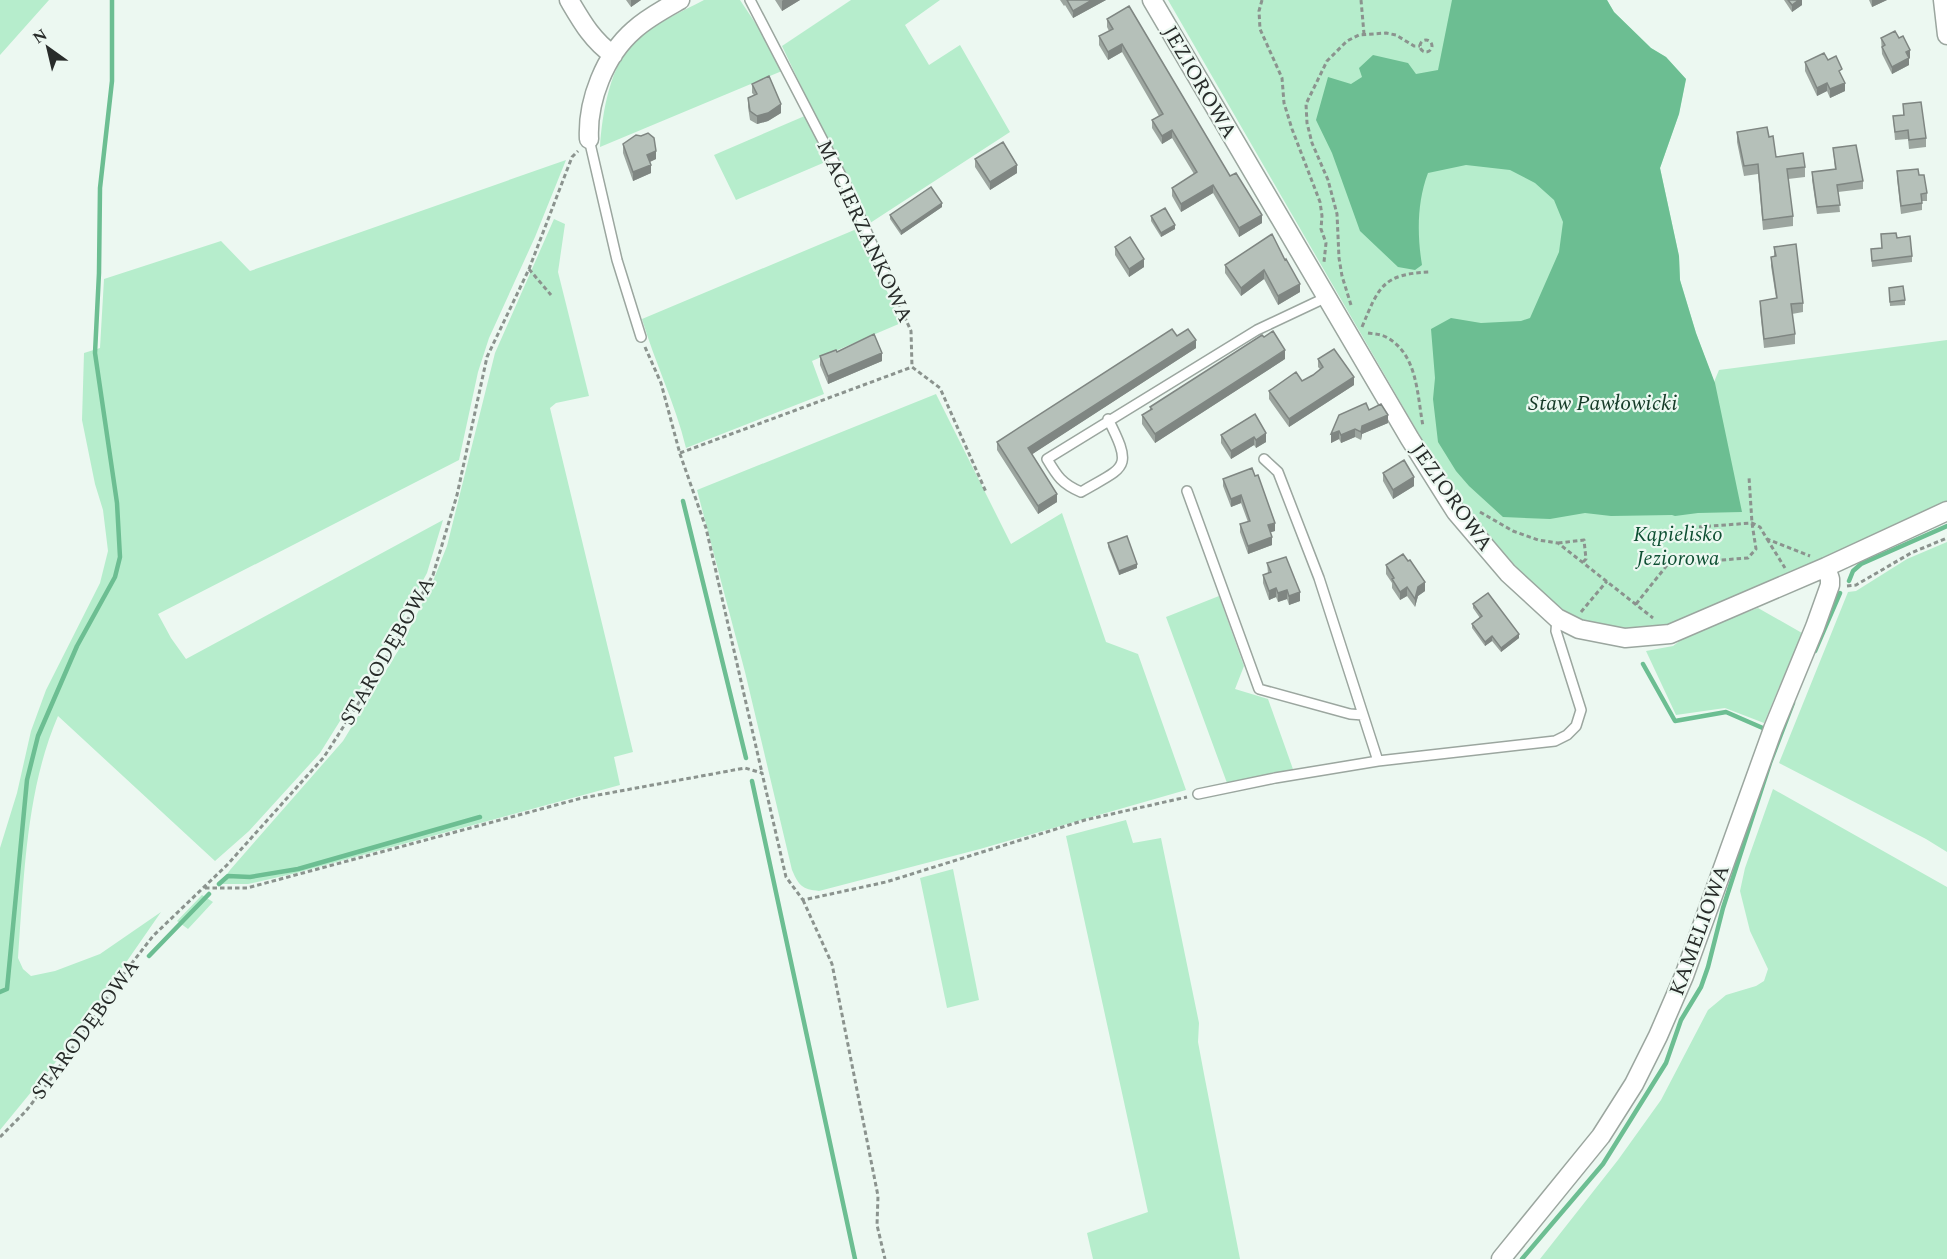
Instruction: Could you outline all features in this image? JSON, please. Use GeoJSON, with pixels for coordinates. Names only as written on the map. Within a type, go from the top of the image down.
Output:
{"type":"FeatureCollection","features":[{"type":"Feature","properties":{"kind":"street"},"geometry":{"type":"LineString","coordinates":[[569,0],[587,32],[613,55]]}},
{"type":"Feature","properties":{"kind":"street"},"geometry":{"type":"LineString","coordinates":[[590,139],[589,122],[592,104],[613,55],[635,29],[680,0]]}},
{"type":"Feature","properties":{"kind":"street","name":"JEZIOROWA"},"geometry":{"type":"LineString","coordinates":[[1152,0],[1456,512],[1508,573],[1564,621],[1579,629],[1625,638],[1666,634],[1696,624],[1792,582],[1828,576],[1947,511]]}},
{"type":"Feature","properties":{"kind":"street"},"geometry":{"type":"LineString","coordinates":[[1943,0],[1947,34]]}},
{"type":"Feature","properties":{"kind":"street","name":"KAMELIOWA"},"geometry":{"type":"LineString","coordinates":[[1501,1259],[1601,1136],[1634,1084],[1658,1036],[1684,976],[1773,729],[1815,627],[1828,576]]}},
{"type":"Feature","properties":{"kind":"lane","name":"MACIERZANKOWA"},"geometry":{"type":"LineString","coordinates":[[750,0],[846,185],[884,271]]}},
{"type":"Feature","properties":{"kind":"lane"},"geometry":{"type":"LineString","coordinates":[[590,139],[617,260],[641,337]]}},
{"type":"Feature","properties":{"kind":"lane"},"geometry":{"type":"LineString","coordinates":[[1108,420],[1121,445],[1124,458],[1120,469],[1081,492],[1067,486],[1056,475],[1047,459],[1108,420],[1257,330],[1327,297]]}},
{"type":"Feature","properties":{"kind":"lane"},"geometry":{"type":"LineString","coordinates":[[1264,459],[1278,472],[1319,578],[1378,761]]}},
{"type":"Feature","properties":{"kind":"lane"},"geometry":{"type":"LineString","coordinates":[[1187,491],[1258,689],[1350,714],[1363,715]]}},
{"type":"Feature","properties":{"kind":"lane"},"geometry":{"type":"LineString","coordinates":[[1198,794],[1275,778],[1378,761],[1555,741],[1567,735],[1576,726],[1581,710],[1556,631],[1564,621]]}},
{"type":"Feature","properties":{"kind":"path"},"geometry":{"type":"LineString","coordinates":[[1262,0],[1259,11],[1260,29],[1282,78],[1284,103],[1320,202],[1321,229],[1326,243],[1325,259],[1317,280]]}},
{"type":"Feature","properties":{"kind":"path"},"geometry":{"type":"LineString","coordinates":[[1361,0],[1364,34]]}},
{"type":"Feature","properties":{"kind":"path"},"geometry":{"type":"LineString","coordinates":[[1353,310],[1339,258],[1337,214],[1328,180],[1312,143],[1307,123],[1306,104],[1327,61],[1347,41],[1359,35],[1386,33],[1420,46],[1421,50],[1428,52],[1432,47],[1428,40],[1424,40],[1420,46]]}},
{"type":"Feature","properties":{"kind":"path","name":"STARODĘBOWA"},"geometry":{"type":"LineString","coordinates":[[0,1137],[26,1111],[50,1080],[125,972],[153,936],[227,865],[324,757],[374,679],[432,575],[457,495],[487,357],[528,269],[572,157],[590,139]]}},
{"type":"Feature","properties":{"kind":"path"},"geometry":{"type":"LineString","coordinates":[[528,269],[551,295]]}},
{"type":"Feature","properties":{"kind":"path","name":"MACIERZANKOWA"},"geometry":{"type":"LineString","coordinates":[[884,271],[912,331],[912,367]]}},
{"type":"Feature","properties":{"kind":"path"},"geometry":{"type":"LineString","coordinates":[[1361,328],[1380,290],[1393,278],[1405,273],[1430,272]]}},
{"type":"Feature","properties":{"kind":"path"},"geometry":{"type":"LineString","coordinates":[[1358,322],[1361,328],[1369,333],[1384,336],[1401,350],[1417,382],[1423,426]]}},
{"type":"Feature","properties":{"kind":"path"},"geometry":{"type":"LineString","coordinates":[[641,337],[661,383],[680,454],[706,528],[786,877],[803,900],[832,964],[878,1196],[877,1225],[885,1259]]}},
{"type":"Feature","properties":{"kind":"path"},"geometry":{"type":"LineString","coordinates":[[680,454],[912,367],[940,388],[986,492]]}},
{"type":"Feature","properties":{"kind":"path"},"geometry":{"type":"LineString","coordinates":[[1636,604],[1668,564],[1748,558],[1756,549],[1749,477]]}},
{"type":"Feature","properties":{"kind":"path"},"geometry":{"type":"LineString","coordinates":[[1473,507],[1496,523],[1538,540],[1558,543],[1584,540],[1586,559],[1583,562]]}},
{"type":"Feature","properties":{"kind":"path"},"geometry":{"type":"LineString","coordinates":[[1684,528],[1752,523],[1760,527],[1792,582]]}},
{"type":"Feature","properties":{"kind":"path"},"geometry":{"type":"LineString","coordinates":[[1767,539],[1822,561],[1828,576],[1851,587],[1911,553],[1947,538]]}},
{"type":"Feature","properties":{"kind":"path"},"geometry":{"type":"LineString","coordinates":[[1558,543],[1662,625],[1666,634]]}},
{"type":"Feature","properties":{"kind":"path"},"geometry":{"type":"LineString","coordinates":[[1564,621],[1607,581]]}},
{"type":"Feature","properties":{"kind":"path"},"geometry":{"type":"LineString","coordinates":[[203,888],[258,886],[582,798],[736,769],[745,768],[762,772]]}},
{"type":"Feature","properties":{"kind":"path"},"geometry":{"type":"LineString","coordinates":[[803,900],[886,882],[1085,820],[1198,794]]}},
{"type":"Feature","properties":{"kind":"green space"},"geometry":{"type":"Polygon","coordinates":[[[0,0],[49,0],[0,55],[0,0]]]}},
{"type":"Feature","properties":{"kind":"green space"},"geometry":{"type":"Polygon","coordinates":[[[704,0],[740,0],[762,33],[782,71],[600,147],[605,104],[620,61],[637,40],[653,28],[704,0]]]}},
{"type":"Feature","properties":{"kind":"green space"},"geometry":{"type":"Polygon","coordinates":[[[851,0],[940,0],[905,25],[929,65],[960,45],[1010,132],[867,225],[782,46],[851,0]]]}},
{"type":"Feature","properties":{"kind":"green space","name":"Kąpielisko Jeziorowa"},"geometry":{"type":"Polygon","coordinates":[[[1168,0],[1607,0],[1614,12],[1651,48],[1666,57],[1686,79],[1679,114],[1660,168],[1679,256],[1680,280],[1714,382],[1719,370],[1947,340],[1947,503],[1789,577],[1671,626],[1626,632],[1584,623],[1553,603],[1532,585],[1467,510],[1446,481],[1168,0]]]}},
{"type":"Feature","properties":{"kind":"green space"},"geometry":{"type":"Polygon","coordinates":[[[807,115],[830,160],[736,200],[714,155],[807,115]]]}},
{"type":"Feature","properties":{"kind":"green space"},"geometry":{"type":"Polygon","coordinates":[[[566,160],[535,237],[489,338],[478,372],[459,460],[158,614],[186,659],[443,520],[427,573],[393,636],[320,753],[249,831],[215,861],[58,716],[39,774],[28,835],[18,958],[23,969],[31,976],[55,971],[100,954],[161,912],[64,1052],[0,1130],[0,848],[17,793],[31,731],[46,690],[100,583],[108,551],[103,510],[95,484],[82,420],[84,353],[100,348],[104,279],[221,241],[250,271],[566,160]]]}},
{"type":"Feature","properties":{"kind":"green space"},"geometry":{"type":"Polygon","coordinates":[[[554,219],[565,224],[558,272],[589,396],[556,403],[550,408],[633,752],[614,757],[620,785],[296,873],[248,884],[220,884],[343,741],[401,646],[431,586],[447,546],[495,353],[554,219]]]}},
{"type":"Feature","properties":{"kind":"green space"},"geometry":{"type":"Polygon","coordinates":[[[859,228],[901,323],[812,361],[824,394],[686,448],[642,319],[859,228]]]}},
{"type":"Feature","properties":{"kind":"green space"},"geometry":{"type":"Polygon","coordinates":[[[936,394],[1011,544],[1062,513],[1106,642],[1138,654],[1186,790],[980,849],[819,891],[809,889],[799,883],[792,870],[745,672],[697,490],[936,394]]]}},
{"type":"Feature","properties":{"kind":"green space"},"geometry":{"type":"Polygon","coordinates":[[[1947,542],[1947,852],[1779,763],[1848,592],[1856,591],[1907,559],[1947,542]]]}},
{"type":"Feature","properties":{"kind":"green space"},"geometry":{"type":"Polygon","coordinates":[[[1219,596],[1244,666],[1235,689],[1268,699],[1294,772],[1227,783],[1166,617],[1219,596]]]}},
{"type":"Feature","properties":{"kind":"green space"},"geometry":{"type":"Polygon","coordinates":[[[1758,608],[1802,633],[1764,723],[1725,708],[1676,715],[1646,651],[1673,646],[1689,634],[1758,608]]]}},
{"type":"Feature","properties":{"kind":"green space"},"geometry":{"type":"Polygon","coordinates":[[[1773,789],[1947,887],[1947,1259],[1540,1259],[1618,1160],[1661,1100],[1708,1010],[1726,995],[1756,986],[1764,981],[1768,969],[1750,931],[1740,891],[1745,868],[1773,789]]]}},
{"type":"Feature","properties":{"kind":"green space"},"geometry":{"type":"Polygon","coordinates":[[[1126,820],[1133,843],[1161,838],[1199,1023],[1198,1042],[1240,1259],[1093,1259],[1087,1233],[1148,1212],[1066,836],[1126,820]]]}},
{"type":"Feature","properties":{"kind":"green space"},"geometry":{"type":"Polygon","coordinates":[[[953,869],[979,1000],[947,1008],[920,878],[953,869]]]}},
{"type":"Feature","properties":{"kind":"green space"},"geometry":{"type":"Polygon","coordinates":[[[202,895],[213,902],[188,929],[177,921],[202,895]]]}},
{"type":"Feature","properties":{"kind":"water","name":"Staw Pawłowicki"},"geometry":{"type":"Polygon","coordinates":[[[1452,0],[1607,0],[1614,12],[1651,48],[1666,57],[1686,79],[1679,114],[1660,168],[1679,256],[1680,280],[1696,333],[1715,383],[1742,512],[1675,516],[1611,516],[1585,513],[1550,519],[1503,517],[1456,471],[1438,442],[1433,399],[1435,378],[1431,329],[1451,318],[1481,323],[1521,321],[1530,318],[1559,252],[1563,222],[1554,200],[1535,183],[1510,170],[1466,165],[1428,173],[1424,184],[1419,219],[1422,265],[1415,270],[1398,267],[1360,231],[1332,153],[1316,120],[1328,77],[1351,84],[1362,77],[1359,68],[1373,55],[1408,63],[1416,74],[1438,70],[1452,0]]]}},
{"type":"Feature","properties":{"kind":"building"},"geometry":{"type":"Polygon","coordinates":[[[1067,0],[1092,0],[1073,11],[1067,0]]]}},
{"type":"Feature","properties":{"kind":"building"},"geometry":{"type":"Polygon","coordinates":[[[1788,0],[1799,0],[1792,5],[1788,0]]]}},
{"type":"Feature","properties":{"kind":"building"},"geometry":{"type":"Polygon","coordinates":[[[1129,6],[1230,176],[1236,173],[1262,215],[1239,228],[1213,185],[1181,204],[1172,188],[1197,172],[1172,130],[1162,136],[1152,120],[1163,114],[1122,44],[1108,52],[1099,36],[1113,29],[1107,19],[1129,6]]]}},
{"type":"Feature","properties":{"kind":"building"},"geometry":{"type":"Polygon","coordinates":[[[1895,31],[1899,38],[1903,36],[1910,50],[1906,52],[1909,58],[1892,67],[1882,47],[1885,45],[1881,38],[1895,31]]]}},
{"type":"Feature","properties":{"kind":"building"},"geometry":{"type":"Polygon","coordinates":[[[1824,53],[1828,60],[1836,56],[1842,69],[1839,71],[1845,83],[1830,89],[1827,83],[1817,88],[1805,62],[1824,53]]]}},
{"type":"Feature","properties":{"kind":"building"},"geometry":{"type":"Polygon","coordinates":[[[769,76],[781,104],[768,113],[757,116],[750,111],[748,98],[757,94],[752,84],[769,76]]]}},
{"type":"Feature","properties":{"kind":"building"},"geometry":{"type":"Polygon","coordinates":[[[1921,102],[1926,138],[1909,140],[1908,130],[1895,132],[1893,116],[1904,115],[1903,104],[1921,102]]]}},
{"type":"Feature","properties":{"kind":"building"},"geometry":{"type":"Polygon","coordinates":[[[1767,127],[1769,137],[1773,136],[1776,157],[1803,153],[1805,167],[1787,169],[1793,216],[1763,220],[1758,164],[1744,166],[1737,132],[1767,127]]]}},
{"type":"Feature","properties":{"kind":"building"},"geometry":{"type":"Polygon","coordinates":[[[648,133],[654,138],[656,151],[647,155],[651,165],[633,172],[623,144],[636,135],[641,136],[648,133]]]}},
{"type":"Feature","properties":{"kind":"building"},"geometry":{"type":"Polygon","coordinates":[[[1003,142],[1017,165],[990,182],[975,159],[1003,142]]]}},
{"type":"Feature","properties":{"kind":"building"},"geometry":{"type":"Polygon","coordinates":[[[1856,145],[1863,181],[1837,185],[1840,205],[1817,207],[1812,172],[1836,169],[1833,148],[1856,145]]]}},
{"type":"Feature","properties":{"kind":"building"},"geometry":{"type":"Polygon","coordinates":[[[1918,169],[1919,175],[1924,175],[1927,193],[1921,194],[1922,203],[1901,206],[1897,171],[1918,169]]]}},
{"type":"Feature","properties":{"kind":"building"},"geometry":{"type":"Polygon","coordinates":[[[931,187],[942,203],[901,231],[890,215],[931,187]]]}},
{"type":"Feature","properties":{"kind":"building"},"geometry":{"type":"Polygon","coordinates":[[[1165,208],[1175,225],[1161,233],[1151,216],[1165,208]]]}},
{"type":"Feature","properties":{"kind":"building"},"geometry":{"type":"Polygon","coordinates":[[[1896,233],[1897,238],[1910,236],[1912,256],[1872,261],[1871,249],[1882,248],[1881,234],[1896,233]]]}},
{"type":"Feature","properties":{"kind":"building"},"geometry":{"type":"Polygon","coordinates":[[[1272,234],[1300,284],[1278,296],[1264,270],[1241,288],[1225,265],[1272,234]]]}},
{"type":"Feature","properties":{"kind":"building"},"geometry":{"type":"Polygon","coordinates":[[[1130,237],[1144,259],[1129,269],[1115,247],[1130,237]]]}},
{"type":"Feature","properties":{"kind":"building"},"geometry":{"type":"Polygon","coordinates":[[[1796,244],[1803,303],[1791,304],[1795,334],[1764,339],[1760,301],[1777,298],[1771,257],[1776,256],[1774,247],[1796,244]]]}},
{"type":"Feature","properties":{"kind":"building"},"geometry":{"type":"Polygon","coordinates":[[[1903,286],[1905,300],[1890,302],[1889,288],[1903,286]]]}},
{"type":"Feature","properties":{"kind":"building"},"geometry":{"type":"Polygon","coordinates":[[[1172,329],[1177,336],[1188,329],[1196,340],[1028,448],[1057,494],[1038,506],[997,442],[1172,329]]]}},
{"type":"Feature","properties":{"kind":"building"},"geometry":{"type":"Polygon","coordinates":[[[1273,331],[1285,350],[1155,434],[1142,415],[1152,409],[1150,407],[1262,335],[1264,337],[1273,331]]]}},
{"type":"Feature","properties":{"kind":"building"},"geometry":{"type":"Polygon","coordinates":[[[874,334],[882,353],[828,376],[820,356],[836,350],[837,352],[874,334]]]}},
{"type":"Feature","properties":{"kind":"building"},"geometry":{"type":"Polygon","coordinates":[[[1334,349],[1354,377],[1289,419],[1269,391],[1296,372],[1302,381],[1313,375],[1323,367],[1318,359],[1334,349]]]}},
{"type":"Feature","properties":{"kind":"building"},"geometry":{"type":"Polygon","coordinates":[[[1366,403],[1369,410],[1381,404],[1388,415],[1362,426],[1361,432],[1355,429],[1341,435],[1339,431],[1331,434],[1339,415],[1366,403]]]}},
{"type":"Feature","properties":{"kind":"building"},"geometry":{"type":"Polygon","coordinates":[[[1255,414],[1266,433],[1256,440],[1254,437],[1231,451],[1221,435],[1255,414]]]}},
{"type":"Feature","properties":{"kind":"building"},"geometry":{"type":"Polygon","coordinates":[[[1404,460],[1414,477],[1393,490],[1383,473],[1404,460]]]}},
{"type":"Feature","properties":{"kind":"building"},"geometry":{"type":"Polygon","coordinates":[[[1252,468],[1255,476],[1258,475],[1275,523],[1268,525],[1272,537],[1248,546],[1240,524],[1250,521],[1241,495],[1231,499],[1223,479],[1252,468]]]}},
{"type":"Feature","properties":{"kind":"building"},"geometry":{"type":"Polygon","coordinates":[[[1127,536],[1137,564],[1119,571],[1108,543],[1127,536]]]}},
{"type":"Feature","properties":{"kind":"building"},"geometry":{"type":"Polygon","coordinates":[[[1403,554],[1425,582],[1418,587],[1415,599],[1407,587],[1400,592],[1386,565],[1403,554]]]}},
{"type":"Feature","properties":{"kind":"building"},"geometry":{"type":"Polygon","coordinates":[[[1286,557],[1300,592],[1289,596],[1287,590],[1278,593],[1276,588],[1269,591],[1263,575],[1271,572],[1267,563],[1286,557]]]}},
{"type":"Feature","properties":{"kind":"building"},"geometry":{"type":"Polygon","coordinates":[[[1488,593],[1519,634],[1501,648],[1492,636],[1485,642],[1472,624],[1482,616],[1473,604],[1488,593]]]}},
{"type":"Feature","properties":{"kind":"waterway"},"geometry":{"type":"LineString","coordinates":[[0,992],[7,989],[27,780],[38,736],[77,646],[115,577],[120,557],[117,503],[95,353],[100,188],[112,81],[112,0]]}},
{"type":"Feature","properties":{"kind":"waterway"},"geometry":{"type":"LineString","coordinates":[[683,501],[746,758]]}},
{"type":"Feature","properties":{"kind":"waterway"},"geometry":{"type":"LineString","coordinates":[[1849,581],[1853,571],[1861,564],[1947,526]]}},
{"type":"Feature","properties":{"kind":"waterway"},"geometry":{"type":"LineString","coordinates":[[1815,651],[1840,593]]}},
{"type":"Feature","properties":{"kind":"waterway"},"geometry":{"type":"LineString","coordinates":[[1643,664],[1675,721],[1726,712],[1765,729]]}},
{"type":"Feature","properties":{"kind":"waterway"},"geometry":{"type":"LineString","coordinates":[[1522,1259],[1603,1164],[1666,1063],[1681,1020],[1701,987],[1723,908],[1770,763],[1793,703]]}},
{"type":"Feature","properties":{"kind":"waterway"},"geometry":{"type":"LineString","coordinates":[[752,781],[855,1259]]}},
{"type":"Feature","properties":{"kind":"waterway"},"geometry":{"type":"LineString","coordinates":[[219,884],[228,876],[250,877],[298,869],[480,817]]}},
{"type":"Feature","properties":{"kind":"waterway"},"geometry":{"type":"LineString","coordinates":[[149,956],[209,894]]}}]}
